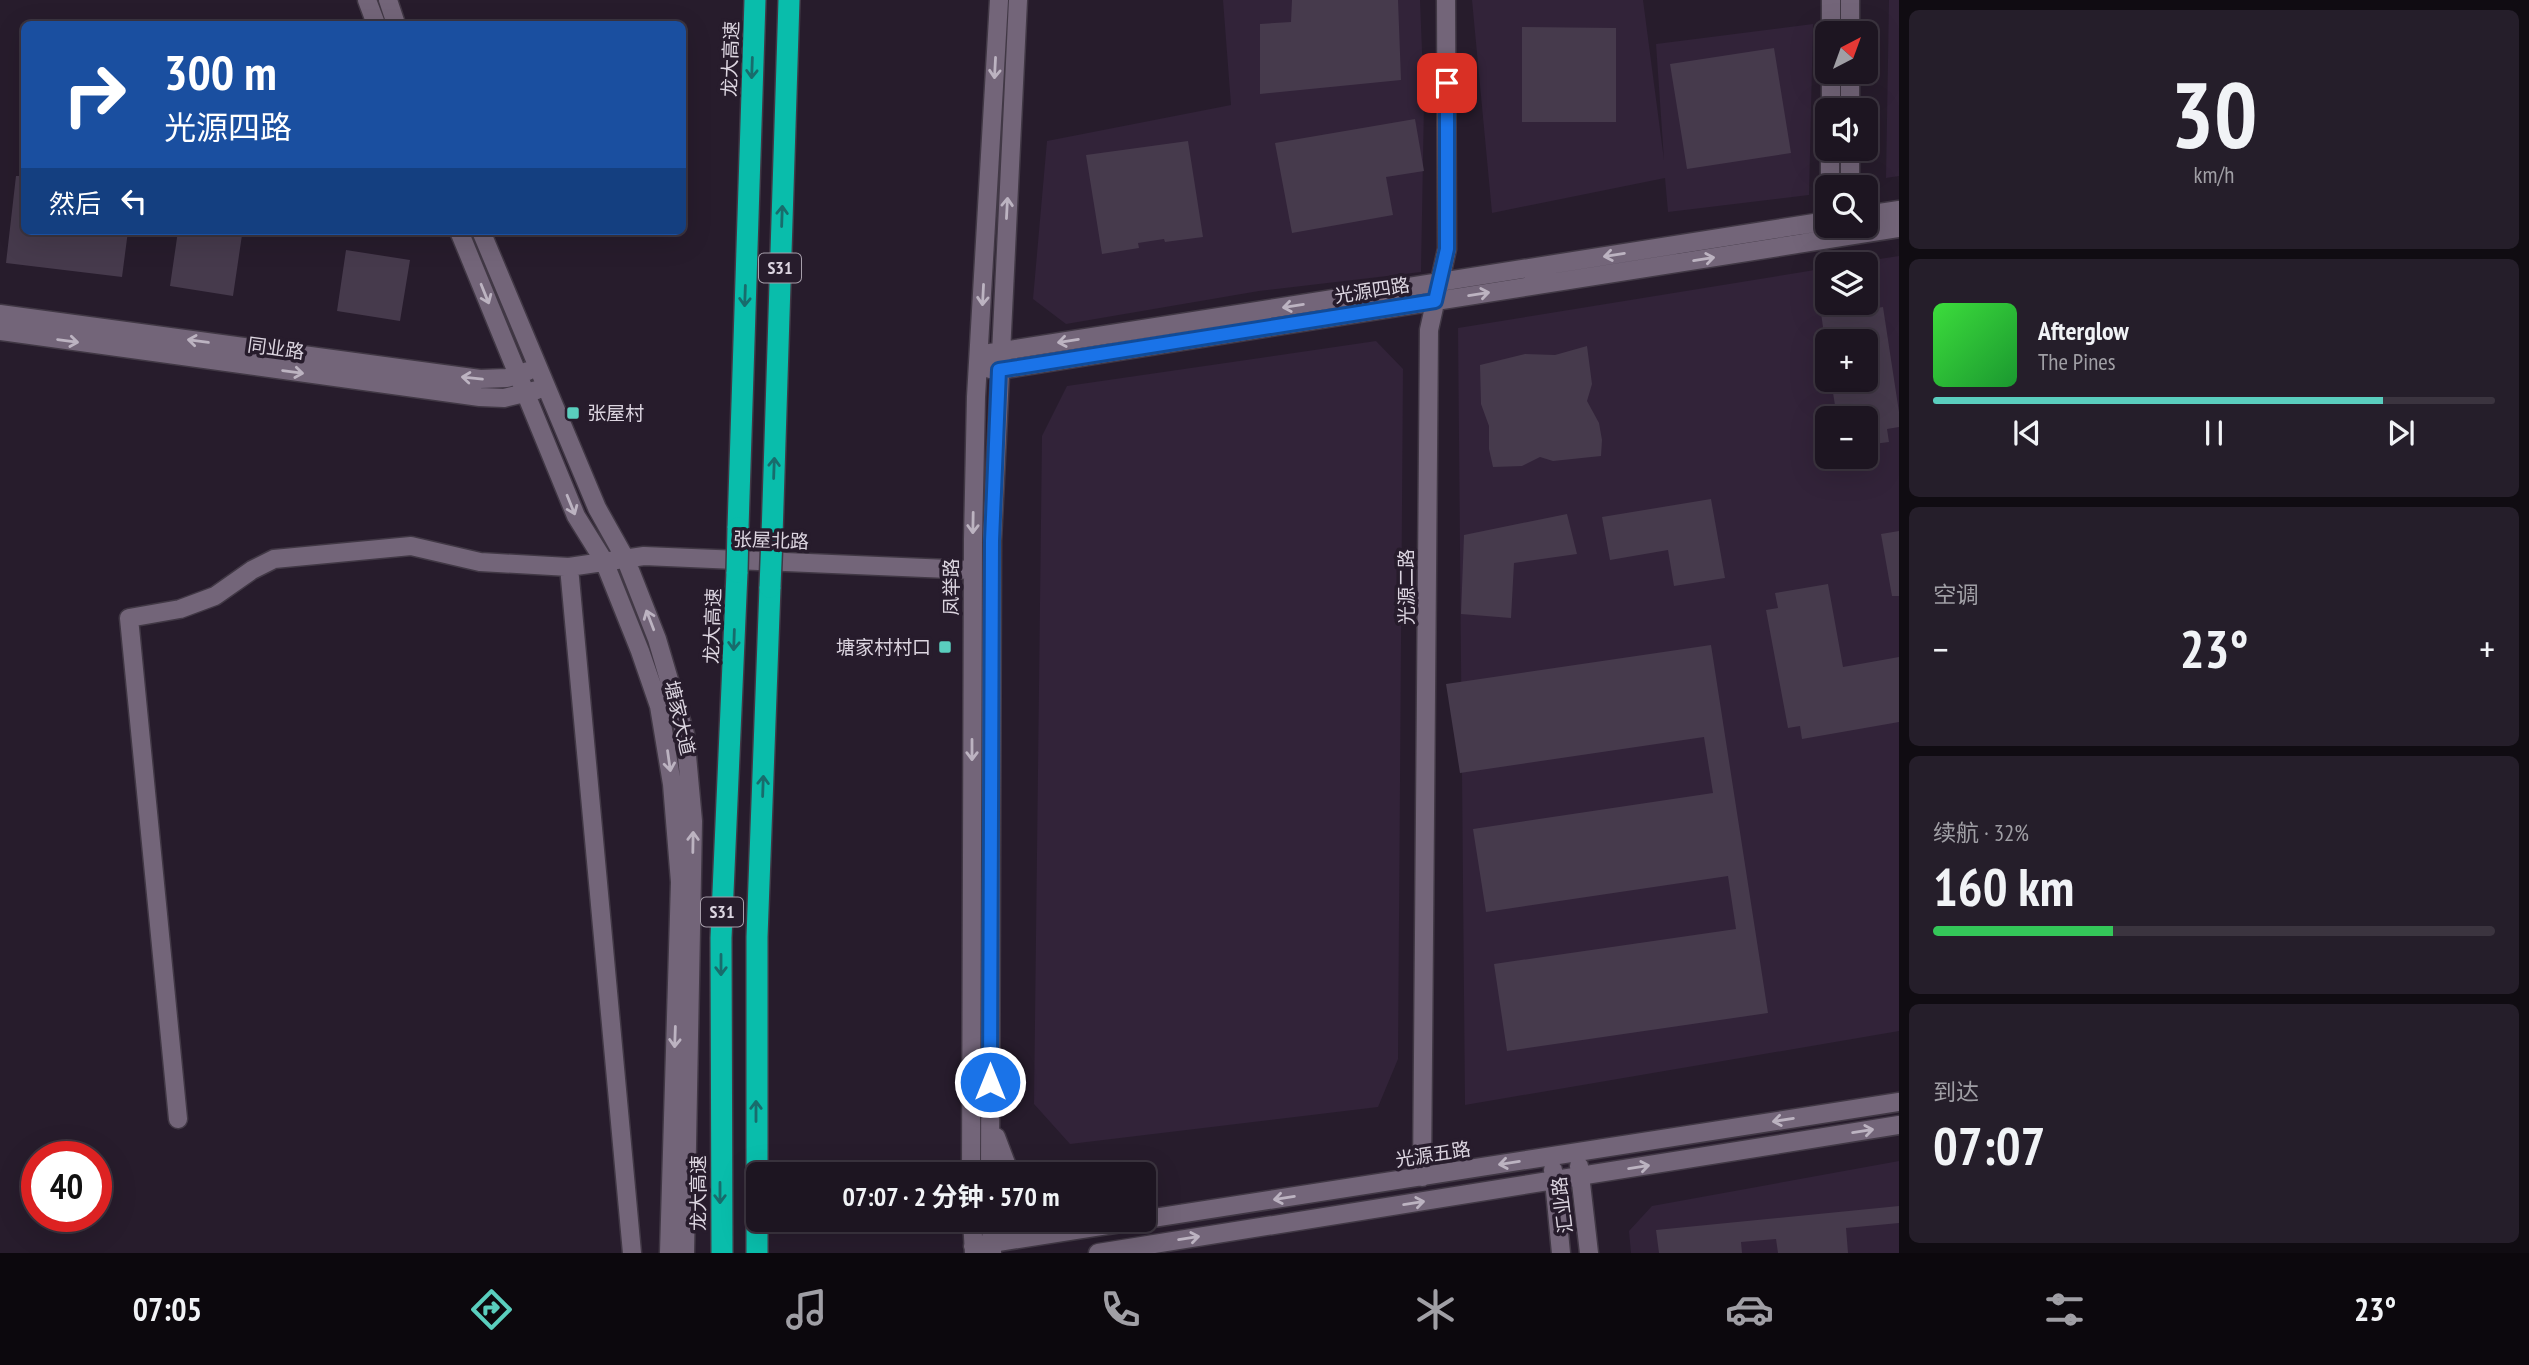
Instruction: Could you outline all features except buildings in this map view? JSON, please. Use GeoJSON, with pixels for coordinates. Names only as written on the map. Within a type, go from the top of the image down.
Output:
{"type":"FeatureCollection","features":[{"type":"Feature","properties":{"kind":"highway","name":"龙大高速"},"geometry":{"type":"LineString","coordinates":[[722,1253],[721,938],[737,572],[755,0]]}},
{"type":"Feature","properties":{"kind":"highway","name":"S31"},"geometry":{"type":"LineString","coordinates":[[757,1253],[757,937],[789,0]]}},
{"type":"Feature","properties":{"kind":"street"},"geometry":{"type":"LineString","coordinates":[[367,0],[375,21]]}},
{"type":"Feature","properties":{"kind":"street"},"geometry":{"type":"LineString","coordinates":[[388,0],[395,21]]}},
{"type":"Feature","properties":{"kind":"street","name":"凤举路"},"geometry":{"type":"LineString","coordinates":[[971,1162],[972,570],[978,359],[999,0]]}},
{"type":"Feature","properties":{"kind":"street"},"geometry":{"type":"LineString","coordinates":[[990,1162],[992,555],[1018,0]]}},
{"type":"Feature","properties":{"kind":"street","name":"光源二路"},"geometry":{"type":"LineString","coordinates":[[1422,1177],[1429,330],[1447,249],[1446,0]]}},
{"type":"Feature","properties":{"kind":"street"},"geometry":{"type":"LineString","coordinates":[[1831,0],[1831,21]]}},
{"type":"Feature","properties":{"kind":"street"},"geometry":{"type":"LineString","coordinates":[[1850,0],[1850,21]]}},
{"type":"Feature","properties":{"kind":"street"},"geometry":{"type":"LineString","coordinates":[[1878,213],[1899,210]]}},
{"type":"Feature","properties":{"kind":"street","name":"光源四路"},"geometry":{"type":"LineString","coordinates":[[1878,229],[1899,228]]}},
{"type":"Feature","properties":{"kind":"street","name":"光源四路"},"geometry":{"type":"LineString","coordinates":[[1000,361],[1440,282],[1815,233]]}},
{"type":"Feature","properties":{"kind":"street","name":"光源四路"},"geometry":{"type":"LineString","coordinates":[[978,359],[1000,361],[1435,301],[1815,234]]}},
{"type":"Feature","properties":{"kind":"street","name":"塘家大道"},"geometry":{"type":"LineString","coordinates":[[461,235],[576,516],[604,561],[659,706],[672,784],[680,882],[669,1253]]}},
{"type":"Feature","properties":{"kind":"street","name":"塘家大道"},"geometry":{"type":"LineString","coordinates":[[483,235],[597,508],[626,561],[657,639],[685,734],[691,776],[693,858],[685,1253]]}},
{"type":"Feature","properties":{"kind":"street","name":"同业路"},"geometry":{"type":"LineString","coordinates":[[0,314],[468,378],[496,379],[538,367]]}},
{"type":"Feature","properties":{"kind":"street","name":"同业路"},"geometry":{"type":"LineString","coordinates":[[0,331],[480,397],[504,398],[546,387]]}},
{"type":"Feature","properties":{"kind":"street","name":"张屋北路"},"geometry":{"type":"LineString","coordinates":[[178,1119],[129,618],[180,609],[215,596],[252,570],[274,559],[411,546],[480,562],[569,567],[604,561],[626,561],[644,556],[972,570]]}},
{"type":"Feature","properties":{"kind":"street"},"geometry":{"type":"LineString","coordinates":[[569,567],[632,1253]]}},
{"type":"Feature","properties":{"kind":"street","name":"光源五路"},"geometry":{"type":"LineString","coordinates":[[1156,1218],[1899,1102]]}},
{"type":"Feature","properties":{"kind":"street"},"geometry":{"type":"LineString","coordinates":[[990,1109],[997,1141],[1005,1162]]}},
{"type":"Feature","properties":{"kind":"street"},"geometry":{"type":"LineString","coordinates":[[1098,1253],[1899,1125]]}},
{"type":"Feature","properties":{"kind":"street","name":"汇业路"},"geometry":{"type":"LineString","coordinates":[[1576,1153],[1589,1253]]}},
{"type":"Feature","properties":{"kind":"street","name":"汇业路"},"geometry":{"type":"LineString","coordinates":[[1553,1156],[1561,1253]]}},
{"type":"Feature","properties":{"kind":"street"},"geometry":{"type":"LineString","coordinates":[[972,1232],[973,1250]]}},
{"type":"Feature","properties":{"kind":"street","name":"光源五路"},"geometry":{"type":"LineString","coordinates":[[973,1250],[1076,1232]]}},
{"type":"Feature","properties":{"kind":"shaded area"},"geometry":{"type":"Polygon","coordinates":[[[1223,0],[1420,0],[1424,102],[1421,272],[1259,291],[1066,324],[1033,299],[1047,141],[1231,105],[1223,0]]]}},
{"type":"Feature","properties":{"kind":"shaded area"},"geometry":{"type":"Polygon","coordinates":[[[1472,0],[1643,0],[1664,160],[1656,44],[1813,24],[1809,195],[1668,212],[1665,178],[1492,213],[1472,0]]]}},
{"type":"Feature","properties":{"kind":"shaded area"},"geometry":{"type":"Polygon","coordinates":[[[1889,0],[1899,0],[1899,176],[1886,178],[1889,0]]]}},
{"type":"Feature","properties":{"kind":"shaded area"},"geometry":{"type":"Polygon","coordinates":[[[1899,256],[1899,1031],[1465,1105],[1458,328],[1815,270],[1815,315],[1878,315],[1878,259],[1899,256]]]}},
{"type":"Feature","properties":{"kind":"shaded area"},"geometry":{"type":"Polygon","coordinates":[[[1376,341],[1403,369],[1398,1059],[1378,1107],[1070,1144],[1034,1104],[1042,436],[1067,386],[1376,341]]]}},
{"type":"Feature","properties":{"kind":"shaded area"},"geometry":{"type":"Polygon","coordinates":[[[1899,1161],[1899,1253],[1631,1253],[1629,1231],[1652,1206],[1899,1161]]]}},
{"type":"Feature","properties":{"kind":"place","name":"张屋村"},"geometry":{"type":"Point","coordinates":[573,413]}},
{"type":"Feature","properties":{"kind":"place","name":"塘家村村口"},"geometry":{"type":"Point","coordinates":[945,647]}},
{"type":"Feature","properties":{"kind":"route"},"geometry":{"type":"LineString","coordinates":[[990,1082],[992,541],[999,370],[1435,301],[1447,249],[1447,83]]}}]}
